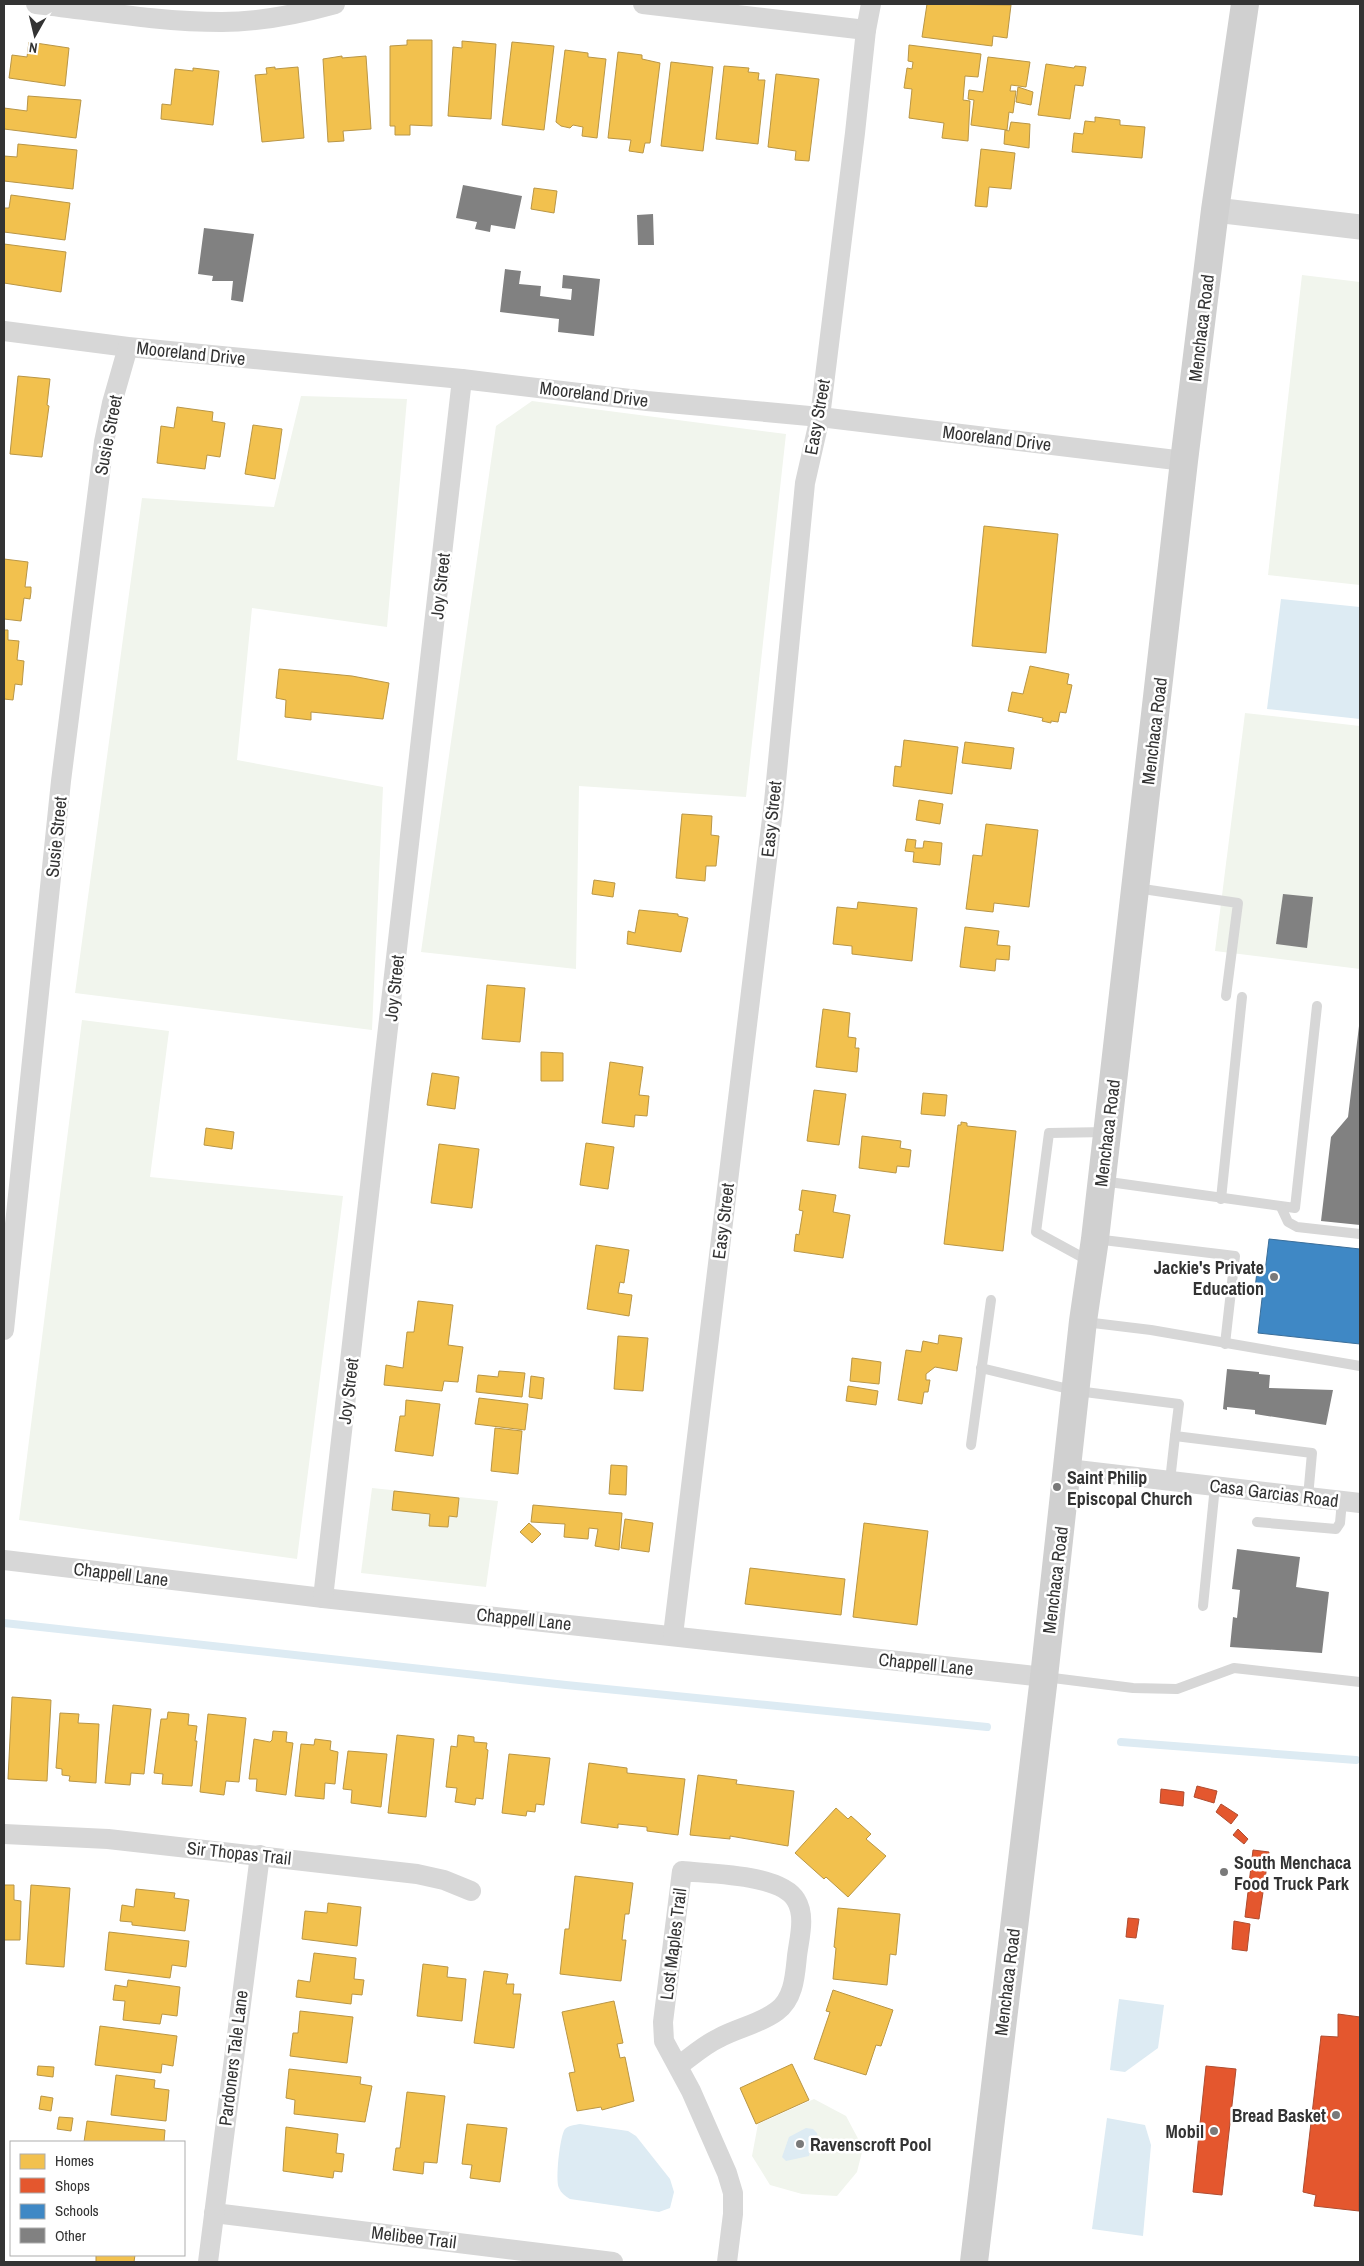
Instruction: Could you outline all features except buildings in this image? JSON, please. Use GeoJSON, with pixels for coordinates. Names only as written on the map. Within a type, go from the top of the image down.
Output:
{"type":"FeatureCollection","features":[{"type":"Feature","properties":{"kind":"main road","name":"Menchaca Road"},"geometry":{"type":"LineString","coordinates":[[974,2262],[1044,1677],[1077,1391],[1083,1321],[1108,1132],[1184,461],[1244,4]]}},
{"type":"Feature","properties":{"kind":"street"},"geometry":{"type":"LineString","coordinates":[[36,4],[171,19],[224,22],[277,17],[335,4]]}},
{"type":"Feature","properties":{"kind":"street"},"geometry":{"type":"LineString","coordinates":[[645,4],[866,30]]}},
{"type":"Feature","properties":{"kind":"street","name":"Easy Street"},"geometry":{"type":"LineString","coordinates":[[673,1635],[773,812],[805,483],[820,417],[856,133],[866,30],[871,4]]}},
{"type":"Feature","properties":{"kind":"street"},"geometry":{"type":"LineString","coordinates":[[1216,210],[1360,227]]}},
{"type":"Feature","properties":{"kind":"street","name":"Mooreland Drive"},"geometry":{"type":"LineString","coordinates":[[4,331],[128,347],[462,379],[820,417],[1184,461]]}},
{"type":"Feature","properties":{"kind":"street","name":"Susie Street"},"geometry":{"type":"LineString","coordinates":[[4,1330],[61,781],[104,442],[112,403],[128,347]]}},
{"type":"Feature","properties":{"kind":"street","name":"Joy Street"},"geometry":{"type":"LineString","coordinates":[[323,1598],[462,379]]}},
{"type":"Feature","properties":{"kind":"street","name":"Casa Garcias Road"},"geometry":{"type":"LineString","coordinates":[[1068,1469],[1351,1502]]}},
{"type":"Feature","properties":{"kind":"street","name":"Chappell Lane"},"geometry":{"type":"LineString","coordinates":[[4,1560],[323,1598],[1044,1677]]}},
{"type":"Feature","properties":{"kind":"street","name":"Sir Thopas Trail"},"geometry":{"type":"LineString","coordinates":[[4,1834],[108,1839],[417,1874],[444,1880],[470,1891]]}},
{"type":"Feature","properties":{"kind":"street","name":"Pardoners Tale Lane"},"geometry":{"type":"LineString","coordinates":[[208,2262],[260,1855]]}},
{"type":"Feature","properties":{"kind":"street","name":"Lost Maples Trail"},"geometry":{"type":"LineString","coordinates":[[678,2066],[717,2038],[760,2022],[778,2011],[788,1999],[793,1987],[801,1927],[797,1900],[788,1890],[760,1880],[682,1871],[663,2022],[664,2041],[678,2066],[727,2174],[733,2192],[733,2214],[727,2262]]}},
{"type":"Feature","properties":{"kind":"street","name":"Melibee Trail"},"geometry":{"type":"LineString","coordinates":[[214,2213],[613,2262]]}},
{"type":"Feature","properties":{"kind":"lane"},"geometry":{"type":"LineString","coordinates":[[1135,888],[1238,902],[1226,996]]}},
{"type":"Feature","properties":{"kind":"lane"},"geometry":{"type":"LineString","coordinates":[[1221,1199],[1242,997]]}},
{"type":"Feature","properties":{"kind":"lane"},"geometry":{"type":"LineString","coordinates":[[1101,1181],[1295,1208],[1317,1006]]}},
{"type":"Feature","properties":{"kind":"lane"},"geometry":{"type":"LineString","coordinates":[[1108,1132],[1049,1133],[1036,1232],[1093,1251],[1235,1256],[1225,1344]]}},
{"type":"Feature","properties":{"kind":"lane"},"geometry":{"type":"LineString","coordinates":[[1281,1206],[1288,1222],[1297,1227],[1360,1234]]}},
{"type":"Feature","properties":{"kind":"lane"},"geometry":{"type":"LineString","coordinates":[[970,1445],[991,1300]]}},
{"type":"Feature","properties":{"kind":"lane"},"geometry":{"type":"LineString","coordinates":[[1083,1321],[1360,1366]]}},
{"type":"Feature","properties":{"kind":"lane"},"geometry":{"type":"LineString","coordinates":[[980,1368],[1077,1391],[1179,1404],[1170,1481]]}},
{"type":"Feature","properties":{"kind":"lane"},"geometry":{"type":"LineString","coordinates":[[1175,1436],[1312,1453],[1308,1497]]}},
{"type":"Feature","properties":{"kind":"lane"},"geometry":{"type":"LineString","coordinates":[[1204,1606],[1215,1486]]}},
{"type":"Feature","properties":{"kind":"lane"},"geometry":{"type":"LineString","coordinates":[[1257,1522],[1336,1529],[1351,1502]]}},
{"type":"Feature","properties":{"kind":"lane"},"geometry":{"type":"LineString","coordinates":[[1044,1677],[1133,1688],[1177,1689],[1234,1668],[1360,1682]]}},
{"type":"Feature","properties":{"kind":"shaded area"},"geometry":{"type":"Polygon","coordinates":[[[1302,275],[1360,282],[1360,585],[1268,575],[1302,275]]]}},
{"type":"Feature","properties":{"kind":"shaded area"},"geometry":{"type":"Polygon","coordinates":[[[301,396],[407,399],[387,627],[252,608],[237,760],[383,787],[372,1030],[75,993],[142,498],[274,507],[301,396]]]}},
{"type":"Feature","properties":{"kind":"shaded area"},"geometry":{"type":"Polygon","coordinates":[[[532,401],[786,434],[746,797],[579,786],[576,969],[421,952],[496,426],[532,401]]]}},
{"type":"Feature","properties":{"kind":"shaded area"},"geometry":{"type":"Polygon","coordinates":[[[1281,599],[1360,607],[1360,719],[1267,709],[1281,599]]]}},
{"type":"Feature","properties":{"kind":"shaded area"},"geometry":{"type":"Polygon","coordinates":[[[1245,713],[1360,726],[1360,969],[1215,951],[1245,713]]]}},
{"type":"Feature","properties":{"kind":"shaded area"},"geometry":{"type":"Polygon","coordinates":[[[82,1020],[169,1031],[150,1177],[343,1196],[297,1559],[19,1520],[82,1020]]]}},
{"type":"Feature","properties":{"kind":"shaded area"},"geometry":{"type":"Polygon","coordinates":[[[372,1488],[498,1501],[486,1587],[361,1573],[372,1488]]]}},
{"type":"Feature","properties":{"kind":"shaded area"},"geometry":{"type":"Polygon","coordinates":[[[1119,1999],[1164,2005],[1158,2048],[1125,2072],[1110,2070],[1119,1999]]]}},
{"type":"Feature","properties":{"kind":"shaded area"},"geometry":{"type":"Polygon","coordinates":[[[814,2099],[846,2116],[863,2148],[857,2172],[837,2196],[802,2194],[770,2185],[752,2156],[758,2124],[814,2099]]]}},
{"type":"Feature","properties":{"kind":"shaded area"},"geometry":{"type":"Polygon","coordinates":[[[1107,2118],[1145,2125],[1151,2145],[1143,2236],[1092,2229],[1107,2118]]]}},
{"type":"Feature","properties":{"kind":"shaded area"},"geometry":{"type":"Polygon","coordinates":[[[580,2124],[628,2131],[636,2136],[670,2179],[674,2192],[670,2208],[659,2212],[570,2199],[563,2194],[558,2183],[561,2140],[565,2129],[580,2124]]]}},
{"type":"Feature","properties":{"kind":"shaded area","name":"Ravenscroft Pool"},"geometry":{"type":"Polygon","coordinates":[[[806,2128],[813,2129],[817,2133],[818,2139],[812,2145],[809,2156],[786,2161],[782,2157],[789,2137],[806,2128]]]}},
{"type":"Feature","properties":{"kind":"waterway"},"geometry":{"type":"LineString","coordinates":[[4,1623],[566,1685],[987,1727]]}},
{"type":"Feature","properties":{"kind":"waterway"},"geometry":{"type":"LineString","coordinates":[[1121,1742],[1356,1760]]}},
{"type":"Feature","properties":{"kind":"place","name":"Jackie's Private Education"},"geometry":{"type":"Point","coordinates":[1274,1277]}},
{"type":"Feature","properties":{"kind":"place","name":"Saint Philip Episcopal Church"},"geometry":{"type":"Point","coordinates":[1057,1487]}},
{"type":"Feature","properties":{"kind":"place","name":"South Menchaca Food Truck Park"},"geometry":{"type":"Point","coordinates":[1224,1872]}},
{"type":"Feature","properties":{"kind":"place","name":"Bread Basket"},"geometry":{"type":"Point","coordinates":[1336,2115]}},
{"type":"Feature","properties":{"kind":"place","name":"Mobil"},"geometry":{"type":"Point","coordinates":[1214,2131]}},
{"type":"Feature","properties":{"kind":"place","name":"Ravenscroft Pool"},"geometry":{"type":"Point","coordinates":[800,2144]}}]}
